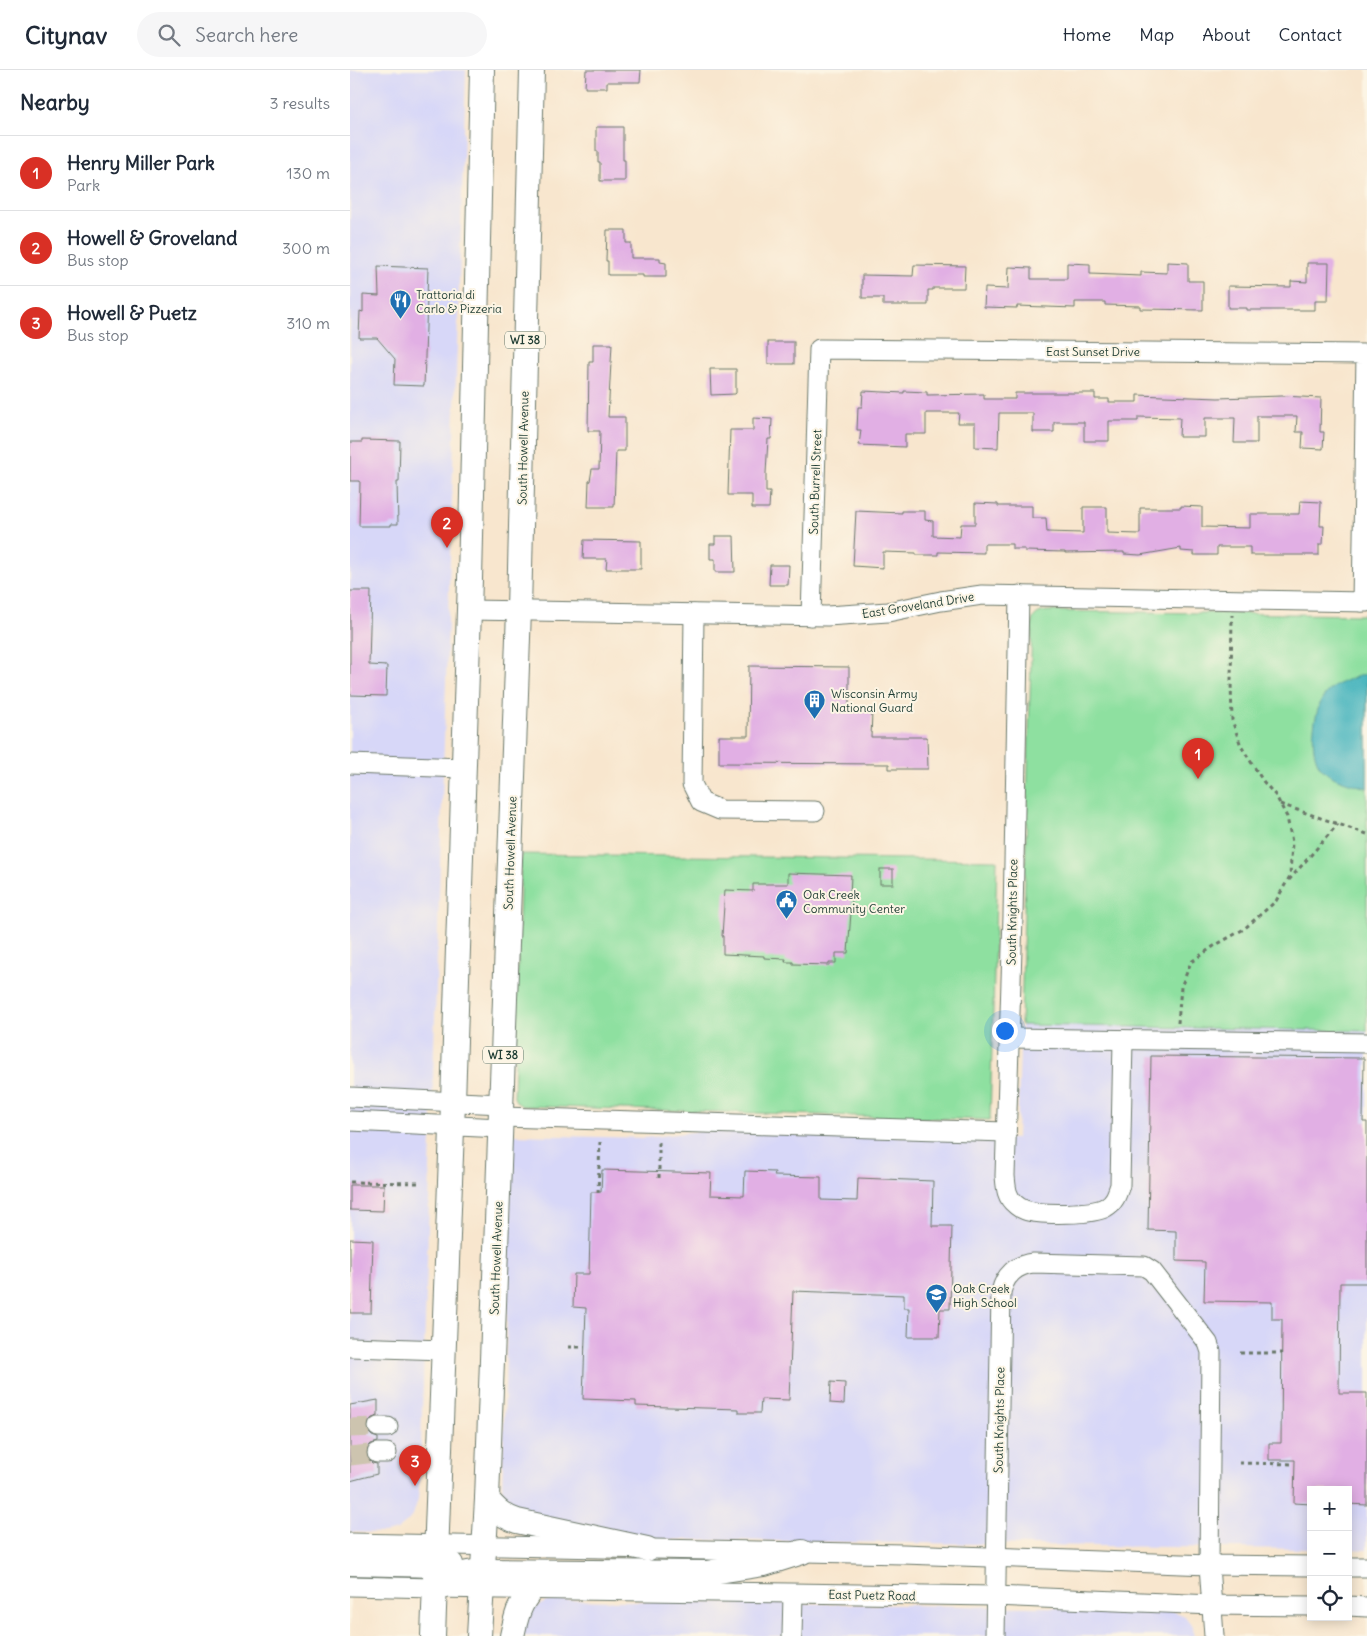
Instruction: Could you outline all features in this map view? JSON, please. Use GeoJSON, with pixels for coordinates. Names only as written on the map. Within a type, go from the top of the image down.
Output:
{"type":"FeatureCollection","features":[{"type":"Feature","properties":{"kind":"main road"},"geometry":{"type":"LineString","coordinates":[[433,1636],[464,768],[482,70]]}},
{"type":"Feature","properties":{"kind":"main road"},"geometry":{"type":"LineString","coordinates":[[526,70],[530,108]]}},
{"type":"Feature","properties":{"kind":"main road","name":"South Howell Avenue"},"geometry":{"type":"LineString","coordinates":[[479,1636],[487,1499],[519,610],[532,70]]}},
{"type":"Feature","properties":{"kind":"main road"},"geometry":{"type":"LineString","coordinates":[[487,1499],[506,1518],[647,1549]]}},
{"type":"Feature","properties":{"kind":"main road"},"geometry":{"type":"LineString","coordinates":[[350,1563],[447,1565],[462,1562],[484,1547]]}},
{"type":"Feature","properties":{"kind":"main road"},"geometry":{"type":"LineString","coordinates":[[435,1566],[450,1578],[465,1573],[482,1580],[706,1573],[764,1564],[802,1552]]}},
{"type":"Feature","properties":{"kind":"main road"},"geometry":{"type":"LineString","coordinates":[[512,1636],[522,1600],[532,1590]]}},
{"type":"Feature","properties":{"kind":"street","name":"East Sunset Drive"},"geometry":{"type":"LineString","coordinates":[[819,349],[1366,354]]}},
{"type":"Feature","properties":{"kind":"street","name":"South Burrell Street"},"geometry":{"type":"LineString","coordinates":[[811,616],[819,349]]}},
{"type":"Feature","properties":{"kind":"street"},"geometry":{"type":"LineString","coordinates":[[1364,602],[1366,354]]}},
{"type":"Feature","properties":{"kind":"street","name":"East Groveland Drive"},"geometry":{"type":"LineString","coordinates":[[468,610],[811,616],[851,615],[888,612],[966,596],[1019,595],[1364,602]]}},
{"type":"Feature","properties":{"kind":"street","name":"South Knights Place"},"geometry":{"type":"LineString","coordinates":[[1019,595],[1013,916],[1004,1176],[1006,1192],[1014,1204],[1024,1210],[1035,1212],[1087,1213],[1108,1207],[1116,1198],[1120,1185],[1123,1040]]}},
{"type":"Feature","properties":{"kind":"street"},"geometry":{"type":"LineString","coordinates":[[694,614],[692,784],[701,802],[720,810],[815,811]]}},
{"type":"Feature","properties":{"kind":"street"},"geometry":{"type":"LineString","coordinates":[[350,764],[464,768]]}},
{"type":"Feature","properties":{"kind":"street"},"geometry":{"type":"LineString","coordinates":[[1009,1038],[1367,1044]]}},
{"type":"Feature","properties":{"kind":"street"},"geometry":{"type":"LineString","coordinates":[[350,1097],[452,1102],[501,1116]]}},
{"type":"Feature","properties":{"kind":"street"},"geometry":{"type":"LineString","coordinates":[[350,1121],[452,1126],[501,1116],[1006,1132]]}},
{"type":"Feature","properties":{"kind":"street","name":"South Knights Place"},"geometry":{"type":"LineString","coordinates":[[995,1636],[1001,1292],[1004,1281],[1023,1264],[1144,1266],[1152,1272],[1208,1343],[1211,1352],[1209,1565]]}},
{"type":"Feature","properties":{"kind":"street"},"geometry":{"type":"LineString","coordinates":[[350,1347],[444,1350]]}},
{"type":"Feature","properties":{"kind":"street"},"geometry":{"type":"LineString","coordinates":[[350,1543],[435,1566]]}},
{"type":"Feature","properties":{"kind":"street"},"geometry":{"type":"LineString","coordinates":[[484,1547],[802,1552],[1209,1565],[1307,1566]]}},
{"type":"Feature","properties":{"kind":"street"},"geometry":{"type":"LineString","coordinates":[[1209,1565],[1214,1636]]}},
{"type":"Feature","properties":{"kind":"street"},"geometry":{"type":"LineString","coordinates":[[350,1586],[435,1566]]}},
{"type":"Feature","properties":{"kind":"street"},"geometry":{"type":"LineString","coordinates":[[1352,1567],[1367,1567]]}},
{"type":"Feature","properties":{"kind":"street","name":"East Puetz Road"},"geometry":{"type":"LineString","coordinates":[[482,1580],[532,1590],[995,1596],[1213,1605],[1307,1606]]}},
{"type":"Feature","properties":{"kind":"street"},"geometry":{"type":"LineString","coordinates":[[792,1636],[793,1594]]}},
{"type":"Feature","properties":{"kind":"street"},"geometry":{"type":"LineString","coordinates":[[1352,1606],[1367,1607]]}},
{"type":"Feature","properties":{"kind":"path"},"geometry":{"type":"LineString","coordinates":[[1176,1040],[1181,987],[1191,962],[1244,929],[1276,901],[1290,876],[1292,842],[1287,817],[1241,746],[1232,720],[1233,599]]}},
{"type":"Feature","properties":{"kind":"path"},"geometry":{"type":"LineString","coordinates":[[1280,804],[1367,834]]}},
{"type":"Feature","properties":{"kind":"path"},"geometry":{"type":"LineString","coordinates":[[1284,886],[1338,824]]}},
{"type":"Feature","properties":{"kind":"path"},"geometry":{"type":"LineString","coordinates":[[658,1178],[659,1141]]}},
{"type":"Feature","properties":{"kind":"path"},"geometry":{"type":"LineString","coordinates":[[598,1192],[600,1142]]}},
{"type":"Feature","properties":{"kind":"path"},"geometry":{"type":"LineString","coordinates":[[350,1182],[418,1183]]}},
{"type":"Feature","properties":{"kind":"path"},"geometry":{"type":"LineString","coordinates":[[568,1347],[585,1347]]}},
{"type":"Feature","properties":{"kind":"path"},"geometry":{"type":"LineString","coordinates":[[1240,1353],[1282,1353]]}},
{"type":"Feature","properties":{"kind":"path"},"geometry":{"type":"LineString","coordinates":[[1239,1464],[1295,1464]]}},
{"type":"Feature","properties":{"kind":"shaded area"},"geometry":{"type":"Polygon","coordinates":[[[350,70],[466,70],[420,1475],[418,1499],[413,1515],[397,1530],[385,1533],[350,1532],[350,70]]]}},
{"type":"Feature","properties":{"kind":"shaded area","name":"Oak Creek High School"},"geometry":{"type":"Polygon","coordinates":[[[1021,1025],[1367,1031],[1367,1550],[1352,1549],[1352,1486],[1307,1486],[1307,1549],[641,1539],[521,1515],[504,1503],[502,1495],[512,1135],[645,1138],[701,1131],[1017,1139],[1021,1025]]]}},
{"type":"Feature","properties":{"kind":"shaded area"},"geometry":{"type":"Polygon","coordinates":[[[555,1600],[1168,1609],[1185,1616],[1192,1626],[1195,1636],[518,1636],[529,1611],[546,1602],[555,1600]]]}},
{"type":"Feature","properties":{"kind":"green space"},"geometry":{"type":"Polygon","coordinates":[[[1047,611],[1367,615],[1367,1031],[1021,1025],[1032,622],[1037,614],[1047,611]]]}},
{"type":"Feature","properties":{"kind":"green space"},"geometry":{"type":"Polygon","coordinates":[[[521,854],[997,860],[990,1120],[522,1106],[514,1097],[521,854]]]}},
{"type":"Feature","properties":{"kind":"water"},"geometry":{"type":"Polygon","coordinates":[[[1367,674],[1367,788],[1341,780],[1323,770],[1316,757],[1313,738],[1319,706],[1328,691],[1347,680],[1367,674]]]}},
{"type":"Feature","properties":{"kind":"building"},"geometry":{"type":"Polygon","coordinates":[[[586,70],[641,70],[640,82],[607,82],[607,88],[585,88],[586,70]]]}},
{"type":"Feature","properties":{"kind":"building"},"geometry":{"type":"Polygon","coordinates":[[[596,127],[623,127],[625,181],[600,181],[600,162],[598,162],[598,151],[596,151],[596,127]]]}},
{"type":"Feature","properties":{"kind":"building"},"geometry":{"type":"Polygon","coordinates":[[[607,230],[626,230],[626,243],[631,243],[631,258],[660,258],[660,262],[666,263],[666,277],[608,275],[608,261],[606,261],[607,230]]]}},
{"type":"Feature","properties":{"kind":"building"},"geometry":{"type":"Polygon","coordinates":[[[1167,262],[1188,263],[1188,281],[1203,281],[1203,310],[1140,309],[1140,306],[1105,305],[1105,302],[1075,302],[1075,308],[984,307],[985,288],[1008,289],[1009,267],[1031,268],[1031,279],[1067,279],[1067,263],[1090,264],[1090,274],[1141,276],[1141,272],[1167,273],[1167,262]]]}},
{"type":"Feature","properties":{"kind":"building"},"geometry":{"type":"Polygon","coordinates":[[[1307,263],[1329,263],[1328,301],[1315,301],[1315,310],[1247,310],[1247,308],[1228,308],[1228,286],[1291,287],[1291,281],[1307,282],[1307,263]]]}},
{"type":"Feature","properties":{"kind":"building"},"geometry":{"type":"Polygon","coordinates":[[[914,265],[965,266],[964,288],[933,288],[933,290],[928,290],[928,305],[883,305],[883,298],[862,298],[862,275],[913,276],[914,265]]]}},
{"type":"Feature","properties":{"kind":"building"},"geometry":{"type":"Polygon","coordinates":[[[378,266],[428,268],[424,386],[394,385],[395,359],[377,338],[359,338],[360,311],[363,312],[363,295],[379,296],[378,266]]]}},
{"type":"Feature","properties":{"kind":"building"},"geometry":{"type":"Polygon","coordinates":[[[768,342],[794,342],[794,364],[768,364],[768,342]]]}},
{"type":"Feature","properties":{"kind":"building"},"geometry":{"type":"Polygon","coordinates":[[[593,344],[612,344],[608,417],[625,417],[625,451],[616,451],[614,507],[588,507],[589,481],[592,469],[599,469],[600,431],[588,431],[589,362],[593,362],[593,344]]]}},
{"type":"Feature","properties":{"kind":"building"},"geometry":{"type":"Polygon","coordinates":[[[710,369],[736,369],[736,393],[711,395],[710,369]]]}},
{"type":"Feature","properties":{"kind":"building"},"geometry":{"type":"Polygon","coordinates":[[[863,391],[927,392],[927,395],[984,394],[984,399],[1015,399],[1015,393],[1095,393],[1095,399],[1109,399],[1109,402],[1137,402],[1137,395],[1218,398],[1282,396],[1321,398],[1320,432],[1324,432],[1323,449],[1302,448],[1303,432],[1296,432],[1297,416],[1257,416],[1257,443],[1234,443],[1235,418],[1205,418],[1205,437],[1179,437],[1180,418],[1138,417],[1138,421],[1109,421],[1109,441],[1084,441],[1084,422],[1054,422],[1054,432],[1033,432],[1033,413],[999,413],[998,448],[975,447],[975,423],[958,423],[959,413],[926,413],[926,434],[905,434],[905,447],[859,445],[861,430],[857,430],[858,407],[862,407],[863,391]]]}},
{"type":"Feature","properties":{"kind":"building"},"geometry":{"type":"Polygon","coordinates":[[[753,418],[772,419],[771,439],[768,439],[766,473],[766,492],[770,492],[769,508],[752,508],[752,495],[728,495],[730,430],[753,430],[753,418]]]}},
{"type":"Feature","properties":{"kind":"building"},"geometry":{"type":"Polygon","coordinates":[[[362,440],[400,441],[399,482],[397,482],[398,524],[391,524],[391,526],[359,526],[360,481],[350,481],[350,442],[362,442],[362,440]]]}},
{"type":"Feature","properties":{"kind":"building"},"geometry":{"type":"Polygon","coordinates":[[[1300,501],[1321,502],[1320,526],[1324,526],[1323,544],[1319,544],[1319,555],[1250,555],[1250,547],[1217,547],[1217,555],[1194,555],[1194,552],[1181,551],[1181,548],[1140,555],[1124,554],[1124,552],[1065,553],[1012,549],[1012,544],[984,544],[984,553],[938,552],[938,555],[916,555],[916,553],[883,552],[883,568],[853,566],[856,511],[902,513],[902,511],[925,511],[925,520],[933,521],[933,536],[960,537],[961,524],[975,524],[975,503],[998,504],[998,506],[1032,506],[1032,518],[1046,518],[1047,532],[1083,533],[1083,507],[1107,507],[1107,533],[1140,534],[1140,508],[1202,507],[1202,527],[1250,528],[1250,514],[1299,514],[1300,501]]]}},
{"type":"Feature","properties":{"kind":"building"},"geometry":{"type":"Polygon","coordinates":[[[715,536],[734,536],[735,572],[715,572],[715,559],[710,559],[710,544],[715,544],[715,536]]]}},
{"type":"Feature","properties":{"kind":"building"},"geometry":{"type":"Polygon","coordinates":[[[584,540],[641,541],[641,569],[606,569],[607,559],[583,559],[584,540]]]}},
{"type":"Feature","properties":{"kind":"building"},"geometry":{"type":"Polygon","coordinates":[[[770,565],[789,565],[788,585],[769,585],[770,565]]]}},
{"type":"Feature","properties":{"kind":"building"},"geometry":{"type":"Polygon","coordinates":[[[350,591],[371,591],[369,665],[387,666],[386,696],[350,695],[350,591]]]}},
{"type":"Feature","properties":{"kind":"building","name":"Wisconsin Army National Guard"},"geometry":{"type":"Polygon","coordinates":[[[749,666],[849,667],[849,712],[872,712],[871,737],[927,737],[928,769],[889,769],[889,764],[719,763],[719,736],[748,736],[749,666]]]}},
{"type":"Feature","properties":{"kind":"building"},"geometry":{"type":"Polygon","coordinates":[[[880,869],[893,869],[893,884],[880,884],[880,869]]]}},
{"type":"Feature","properties":{"kind":"building","name":"Oak Creek Community Center"},"geometry":{"type":"Polygon","coordinates":[[[788,873],[851,875],[850,899],[852,899],[848,953],[836,953],[836,963],[829,963],[829,965],[793,964],[793,962],[785,962],[786,959],[723,954],[722,936],[725,890],[753,891],[753,884],[788,884],[788,873]]]}},
{"type":"Feature","properties":{"kind":"building"},"geometry":{"type":"Polygon","coordinates":[[[1151,1056],[1364,1058],[1363,1122],[1367,1122],[1367,1283],[1340,1283],[1339,1393],[1367,1393],[1367,1505],[1352,1504],[1352,1486],[1307,1486],[1307,1504],[1294,1503],[1295,1460],[1269,1460],[1269,1443],[1281,1443],[1282,1319],[1272,1319],[1272,1302],[1204,1301],[1205,1262],[1176,1261],[1176,1231],[1148,1230],[1151,1056]]]}},
{"type":"Feature","properties":{"kind":"building"},"geometry":{"type":"Polygon","coordinates":[[[602,1170],[711,1173],[710,1195],[744,1196],[745,1171],[775,1172],[774,1176],[821,1177],[821,1200],[857,1201],[858,1178],[933,1181],[932,1226],[952,1226],[950,1309],[940,1309],[939,1337],[908,1337],[909,1308],[904,1308],[904,1295],[793,1291],[789,1400],[761,1399],[760,1413],[739,1413],[739,1409],[636,1406],[636,1401],[583,1399],[586,1308],[573,1307],[574,1274],[589,1274],[591,1192],[601,1192],[602,1170]]]}},
{"type":"Feature","properties":{"kind":"building"},"geometry":{"type":"Polygon","coordinates":[[[350,1185],[384,1185],[383,1211],[350,1210],[350,1185]]]}},
{"type":"Feature","properties":{"kind":"building"},"geometry":{"type":"Polygon","coordinates":[[[350,1239],[373,1240],[371,1313],[350,1313],[350,1239]]]}},
{"type":"Feature","properties":{"kind":"building"},"geometry":{"type":"Polygon","coordinates":[[[831,1382],[845,1383],[844,1404],[830,1403],[831,1382]]]}},
{"type":"Feature","properties":{"kind":"building"},"geometry":{"type":"Polygon","coordinates":[[[378,1400],[378,1416],[369,1421],[367,1427],[372,1436],[378,1438],[378,1442],[371,1444],[366,1453],[372,1463],[377,1464],[377,1474],[350,1481],[350,1405],[378,1400]]]}},
{"type":"Feature","properties":{"kind":"tunnel"},"geometry":{"type":"LineString","coordinates":[[350,1428],[378,1427]]}},
{"type":"Feature","properties":{"kind":"tunnel"},"geometry":{"type":"LineString","coordinates":[[350,1456],[377,1453]]}},
{"type":"Feature","properties":{"kind":"place","name":"Trattoria di Carlo & Pizzeria"},"geometry":{"type":"Point","coordinates":[400,320]}},
{"type":"Feature","properties":{"kind":"place","name":"Howell & Groveland"},"geometry":{"type":"Point","coordinates":[447,548]}},
{"type":"Feature","properties":{"kind":"place","name":"Wisconsin Army National Guard"},"geometry":{"type":"Point","coordinates":[815,719]}},
{"type":"Feature","properties":{"kind":"place","name":"Henry Miller Park"},"geometry":{"type":"Point","coordinates":[1198,779]}},
{"type":"Feature","properties":{"kind":"place","name":"Oak Creek Community Center"},"geometry":{"type":"Point","coordinates":[787,920]}},
{"type":"Feature","properties":{"kind":"place","name":"Oak Creek High School"},"geometry":{"type":"Point","coordinates":[937,1314]}},
{"type":"Feature","properties":{"kind":"place","name":"Howell & Puetz"},"geometry":{"type":"Point","coordinates":[415,1486]}}]}
